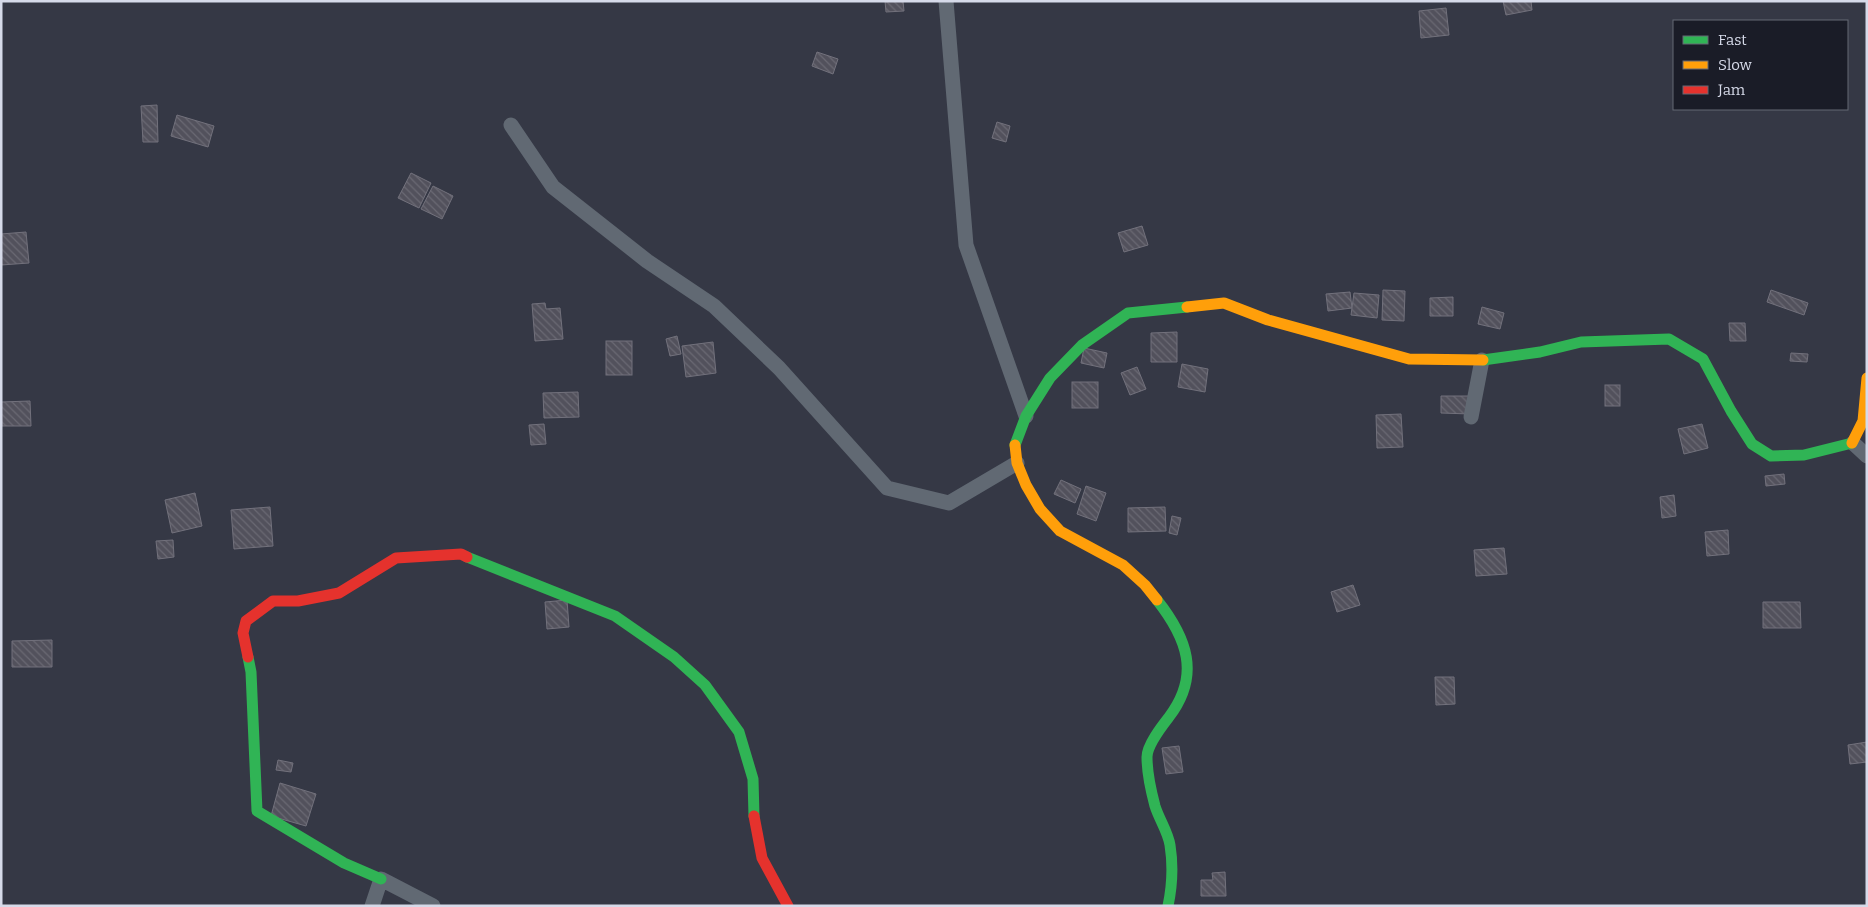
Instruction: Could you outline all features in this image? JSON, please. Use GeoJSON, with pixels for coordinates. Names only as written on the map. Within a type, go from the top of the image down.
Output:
{"type":"FeatureCollection","features":[{"type":"Feature","properties":{"kind":"main road"},"geometry":{"type":"LineString","coordinates":[[1168,906],[1171,893],[1170,844],[1155,805],[1148,772],[1147,754],[1158,731],[1174,710],[1185,690],[1188,668],[1182,642],[1172,619],[1145,585],[1123,565],[1060,531],[1040,509],[1026,485],[1017,463],[1015,443],[1026,416],[1050,378],[1082,345],[1128,313],[1224,303],[1268,320],[1409,359],[1482,360],[1540,352],[1581,342],[1669,339],[1702,359],[1752,444],[1771,456],[1804,455],[1853,443],[1863,421],[1867,378]]}},
{"type":"Feature","properties":{"kind":"main road"},"geometry":{"type":"LineString","coordinates":[[382,880],[344,863],[257,811],[251,672],[244,632],[246,621],[273,601],[298,601],[339,593],[396,558],[461,554],[615,616],[674,657],[706,685],[739,732],[752,779],[753,810],[762,858],[788,906]]}},
{"type":"Feature","properties":{"kind":"street"},"geometry":{"type":"LineString","coordinates":[[946,1],[966,245],[1026,416]]}},
{"type":"Feature","properties":{"kind":"street"},"geometry":{"type":"LineString","coordinates":[[511,125],[554,187],[646,262],[714,306],[779,368],[887,488],[949,503],[1017,463]]}},
{"type":"Feature","properties":{"kind":"street"},"geometry":{"type":"LineString","coordinates":[[1471,417],[1482,360]]}},
{"type":"Feature","properties":{"kind":"street"},"geometry":{"type":"LineString","coordinates":[[1853,443],[1867,456]]}},
{"type":"Feature","properties":{"kind":"street"},"geometry":{"type":"LineString","coordinates":[[372,906],[382,880],[433,906]]}},
{"type":"Feature","properties":{"kind":"building"},"geometry":{"type":"Polygon","coordinates":[[[885,1],[903,1],[904,11],[886,12],[885,1]]]}},
{"type":"Feature","properties":{"kind":"building"},"geometry":{"type":"Polygon","coordinates":[[[1503,1],[1531,1],[1532,10],[1506,15],[1503,1]]]}},
{"type":"Feature","properties":{"kind":"building"},"geometry":{"type":"Polygon","coordinates":[[[1446,8],[1449,35],[1421,38],[1419,11],[1446,8]]]}},
{"type":"Feature","properties":{"kind":"building"},"geometry":{"type":"Polygon","coordinates":[[[817,52],[838,59],[833,74],[812,66],[817,52]]]}},
{"type":"Feature","properties":{"kind":"building"},"geometry":{"type":"Polygon","coordinates":[[[157,105],[158,142],[143,142],[141,106],[157,105]]]}},
{"type":"Feature","properties":{"kind":"building"},"geometry":{"type":"Polygon","coordinates":[[[177,115],[214,126],[208,147],[171,136],[177,115]]]}},
{"type":"Feature","properties":{"kind":"building"},"geometry":{"type":"Polygon","coordinates":[[[997,122],[1010,126],[1006,142],[992,138],[997,122]]]}},
{"type":"Feature","properties":{"kind":"building"},"geometry":{"type":"Polygon","coordinates":[[[411,173],[431,183],[419,208],[398,198],[411,173]]]}},
{"type":"Feature","properties":{"kind":"building"},"geometry":{"type":"Polygon","coordinates":[[[433,186],[453,196],[442,219],[421,209],[433,186]]]}},
{"type":"Feature","properties":{"kind":"building"},"geometry":{"type":"Polygon","coordinates":[[[1142,226],[1148,245],[1124,252],[1118,233],[1142,226]]]}},
{"type":"Feature","properties":{"kind":"building"},"geometry":{"type":"Polygon","coordinates":[[[26,232],[29,263],[1,265],[1,234],[26,232]]]}},
{"type":"Feature","properties":{"kind":"building"},"geometry":{"type":"Polygon","coordinates":[[[1383,290],[1405,291],[1404,321],[1382,320],[1383,290]]]}},
{"type":"Feature","properties":{"kind":"building"},"geometry":{"type":"Polygon","coordinates":[[[1771,290],[1808,303],[1804,315],[1767,302],[1771,290]]]}},
{"type":"Feature","properties":{"kind":"building"},"geometry":{"type":"Polygon","coordinates":[[[1350,292],[1352,308],[1328,311],[1326,294],[1350,292]]]}},
{"type":"Feature","properties":{"kind":"building"},"geometry":{"type":"Polygon","coordinates":[[[1354,293],[1379,295],[1377,318],[1351,315],[1354,293]]]}},
{"type":"Feature","properties":{"kind":"building"},"geometry":{"type":"Polygon","coordinates":[[[1453,297],[1453,316],[1430,316],[1430,298],[1453,297]]]}},
{"type":"Feature","properties":{"kind":"building"},"geometry":{"type":"Polygon","coordinates":[[[545,303],[546,309],[560,308],[563,339],[535,341],[532,304],[545,303]]]}},
{"type":"Feature","properties":{"kind":"building"},"geometry":{"type":"Polygon","coordinates":[[[1482,307],[1504,313],[1500,329],[1478,324],[1482,307]]]}},
{"type":"Feature","properties":{"kind":"building"},"geometry":{"type":"Polygon","coordinates":[[[1729,323],[1745,323],[1746,341],[1730,341],[1729,323]]]}},
{"type":"Feature","properties":{"kind":"building"},"geometry":{"type":"Polygon","coordinates":[[[1177,332],[1177,362],[1151,362],[1151,333],[1177,332]]]}},
{"type":"Feature","properties":{"kind":"building"},"geometry":{"type":"Polygon","coordinates":[[[677,336],[681,354],[670,356],[666,339],[677,336]]]}},
{"type":"Feature","properties":{"kind":"building"},"geometry":{"type":"Polygon","coordinates":[[[606,341],[632,341],[632,375],[606,375],[606,341]]]}},
{"type":"Feature","properties":{"kind":"building"},"geometry":{"type":"Polygon","coordinates":[[[713,342],[716,373],[686,377],[682,346],[713,342]]]}},
{"type":"Feature","properties":{"kind":"building"},"geometry":{"type":"Polygon","coordinates":[[[1084,348],[1107,353],[1104,368],[1081,363],[1084,348]]]}},
{"type":"Feature","properties":{"kind":"building"},"geometry":{"type":"Polygon","coordinates":[[[1791,353],[1808,354],[1807,362],[1790,361],[1791,353]]]}},
{"type":"Feature","properties":{"kind":"building"},"geometry":{"type":"Polygon","coordinates":[[[1182,364],[1208,369],[1205,392],[1178,387],[1182,364]]]}},
{"type":"Feature","properties":{"kind":"building"},"geometry":{"type":"Polygon","coordinates":[[[1137,367],[1146,389],[1130,395],[1121,373],[1137,367]]]}},
{"type":"Feature","properties":{"kind":"building"},"geometry":{"type":"Polygon","coordinates":[[[1072,382],[1098,382],[1098,408],[1072,408],[1072,382]]]}},
{"type":"Feature","properties":{"kind":"building"},"geometry":{"type":"Polygon","coordinates":[[[1605,385],[1620,385],[1620,406],[1605,406],[1605,385]]]}},
{"type":"Feature","properties":{"kind":"building"},"geometry":{"type":"Polygon","coordinates":[[[578,392],[579,417],[544,418],[543,393],[578,392]]]}},
{"type":"Feature","properties":{"kind":"building"},"geometry":{"type":"Polygon","coordinates":[[[1441,396],[1470,396],[1470,414],[1441,413],[1441,396]]]}},
{"type":"Feature","properties":{"kind":"building"},"geometry":{"type":"Polygon","coordinates":[[[30,401],[31,426],[2,426],[1,402],[30,401]]]}},
{"type":"Feature","properties":{"kind":"building"},"geometry":{"type":"Polygon","coordinates":[[[1401,414],[1403,447],[1377,448],[1376,415],[1401,414]]]}},
{"type":"Feature","properties":{"kind":"building"},"geometry":{"type":"Polygon","coordinates":[[[544,424],[546,444],[531,445],[529,425],[544,424]]]}},
{"type":"Feature","properties":{"kind":"building"},"geometry":{"type":"Polygon","coordinates":[[[1702,424],[1708,448],[1684,454],[1678,429],[1702,424]]]}},
{"type":"Feature","properties":{"kind":"building"},"geometry":{"type":"Polygon","coordinates":[[[1784,474],[1785,484],[1766,486],[1765,476],[1784,474]]]}},
{"type":"Feature","properties":{"kind":"building"},"geometry":{"type":"Polygon","coordinates":[[[1061,480],[1081,489],[1075,503],[1054,494],[1061,480]]]}},
{"type":"Feature","properties":{"kind":"building"},"geometry":{"type":"Polygon","coordinates":[[[1086,486],[1106,493],[1096,521],[1077,514],[1086,486]]]}},
{"type":"Feature","properties":{"kind":"building"},"geometry":{"type":"Polygon","coordinates":[[[195,493],[202,526],[172,533],[165,500],[195,493]]]}},
{"type":"Feature","properties":{"kind":"building"},"geometry":{"type":"Polygon","coordinates":[[[1674,495],[1676,516],[1662,518],[1660,497],[1674,495]]]}},
{"type":"Feature","properties":{"kind":"building"},"geometry":{"type":"Polygon","coordinates":[[[270,507],[273,546],[234,549],[231,510],[270,507]]]}},
{"type":"Feature","properties":{"kind":"building"},"geometry":{"type":"Polygon","coordinates":[[[1165,507],[1166,531],[1128,532],[1128,508],[1165,507]]]}},
{"type":"Feature","properties":{"kind":"building"},"geometry":{"type":"Polygon","coordinates":[[[1172,516],[1181,518],[1177,535],[1169,533],[1172,516]]]}},
{"type":"Feature","properties":{"kind":"building"},"geometry":{"type":"Polygon","coordinates":[[[1728,530],[1729,554],[1707,556],[1705,532],[1728,530]]]}},
{"type":"Feature","properties":{"kind":"building"},"geometry":{"type":"Polygon","coordinates":[[[173,540],[174,557],[158,559],[156,541],[173,540]]]}},
{"type":"Feature","properties":{"kind":"building"},"geometry":{"type":"Polygon","coordinates":[[[1504,548],[1507,574],[1476,576],[1474,550],[1504,548]]]}},
{"type":"Feature","properties":{"kind":"building"},"geometry":{"type":"Polygon","coordinates":[[[1353,585],[1360,605],[1337,612],[1331,592],[1353,585]]]}},
{"type":"Feature","properties":{"kind":"building"},"geometry":{"type":"Polygon","coordinates":[[[567,600],[569,627],[547,629],[545,602],[567,600]]]}},
{"type":"Feature","properties":{"kind":"building"},"geometry":{"type":"Polygon","coordinates":[[[1763,602],[1800,602],[1801,628],[1763,628],[1763,602]]]}},
{"type":"Feature","properties":{"kind":"building"},"geometry":{"type":"Polygon","coordinates":[[[52,640],[52,667],[12,667],[12,641],[52,640]]]}},
{"type":"Feature","properties":{"kind":"building"},"geometry":{"type":"Polygon","coordinates":[[[1435,677],[1454,677],[1455,704],[1436,705],[1435,677]]]}},
{"type":"Feature","properties":{"kind":"building"},"geometry":{"type":"Polygon","coordinates":[[[1867,742],[1867,762],[1850,764],[1848,745],[1867,742]]]}},
{"type":"Feature","properties":{"kind":"building"},"geometry":{"type":"Polygon","coordinates":[[[1179,746],[1183,772],[1166,774],[1162,748],[1179,746]]]}},
{"type":"Feature","properties":{"kind":"building"},"geometry":{"type":"Polygon","coordinates":[[[278,760],[293,763],[291,772],[276,770],[278,760]]]}},
{"type":"Feature","properties":{"kind":"building"},"geometry":{"type":"Polygon","coordinates":[[[280,783],[316,794],[306,826],[271,816],[280,783]]]}},
{"type":"Feature","properties":{"kind":"building"},"geometry":{"type":"Polygon","coordinates":[[[1225,872],[1226,896],[1201,896],[1201,880],[1213,880],[1212,873],[1225,872]]]}},
{"type":"Feature","properties":{"kind":"traffic: fast"},"geometry":{"type":"LineString","coordinates":[[1015,445],[1026,416],[1050,378],[1082,345],[1128,313],[1187,307]]}},
{"type":"Feature","properties":{"kind":"traffic: fast"},"geometry":{"type":"LineString","coordinates":[[1483,360],[1540,352],[1581,342],[1669,339],[1703,359],[1731,411],[1752,444],[1771,456],[1804,455],[1852,443]]}},
{"type":"Feature","properties":{"kind":"traffic: fast"},"geometry":{"type":"LineString","coordinates":[[467,557],[615,616],[674,657],[705,685],[739,732],[753,779],[754,816]]}},
{"type":"Feature","properties":{"kind":"traffic: fast"},"geometry":{"type":"LineString","coordinates":[[1157,600],[1176,628],[1186,657],[1187,672],[1185,686],[1179,701],[1152,741],[1147,757],[1155,806],[1170,845],[1172,876],[1168,906]]}},
{"type":"Feature","properties":{"kind":"traffic: fast"},"geometry":{"type":"LineString","coordinates":[[248,657],[251,672],[257,811],[344,863],[381,879]]}},
{"type":"Feature","properties":{"kind":"traffic: slow"},"geometry":{"type":"LineString","coordinates":[[1187,307],[1224,303],[1268,320],[1409,359],[1483,360]]}},
{"type":"Feature","properties":{"kind":"traffic: slow"},"geometry":{"type":"LineString","coordinates":[[1852,443],[1863,421],[1867,378]]}},
{"type":"Feature","properties":{"kind":"traffic: slow"},"geometry":{"type":"LineString","coordinates":[[1015,445],[1017,463],[1026,485],[1040,509],[1060,531],[1123,565],[1145,585],[1157,600]]}},
{"type":"Feature","properties":{"kind":"traffic: jam"},"geometry":{"type":"LineString","coordinates":[[248,657],[243,633],[246,621],[273,601],[298,601],[339,593],[396,558],[461,554],[467,557]]}},
{"type":"Feature","properties":{"kind":"traffic: jam"},"geometry":{"type":"LineString","coordinates":[[754,816],[762,858],[788,906]]}}]}
